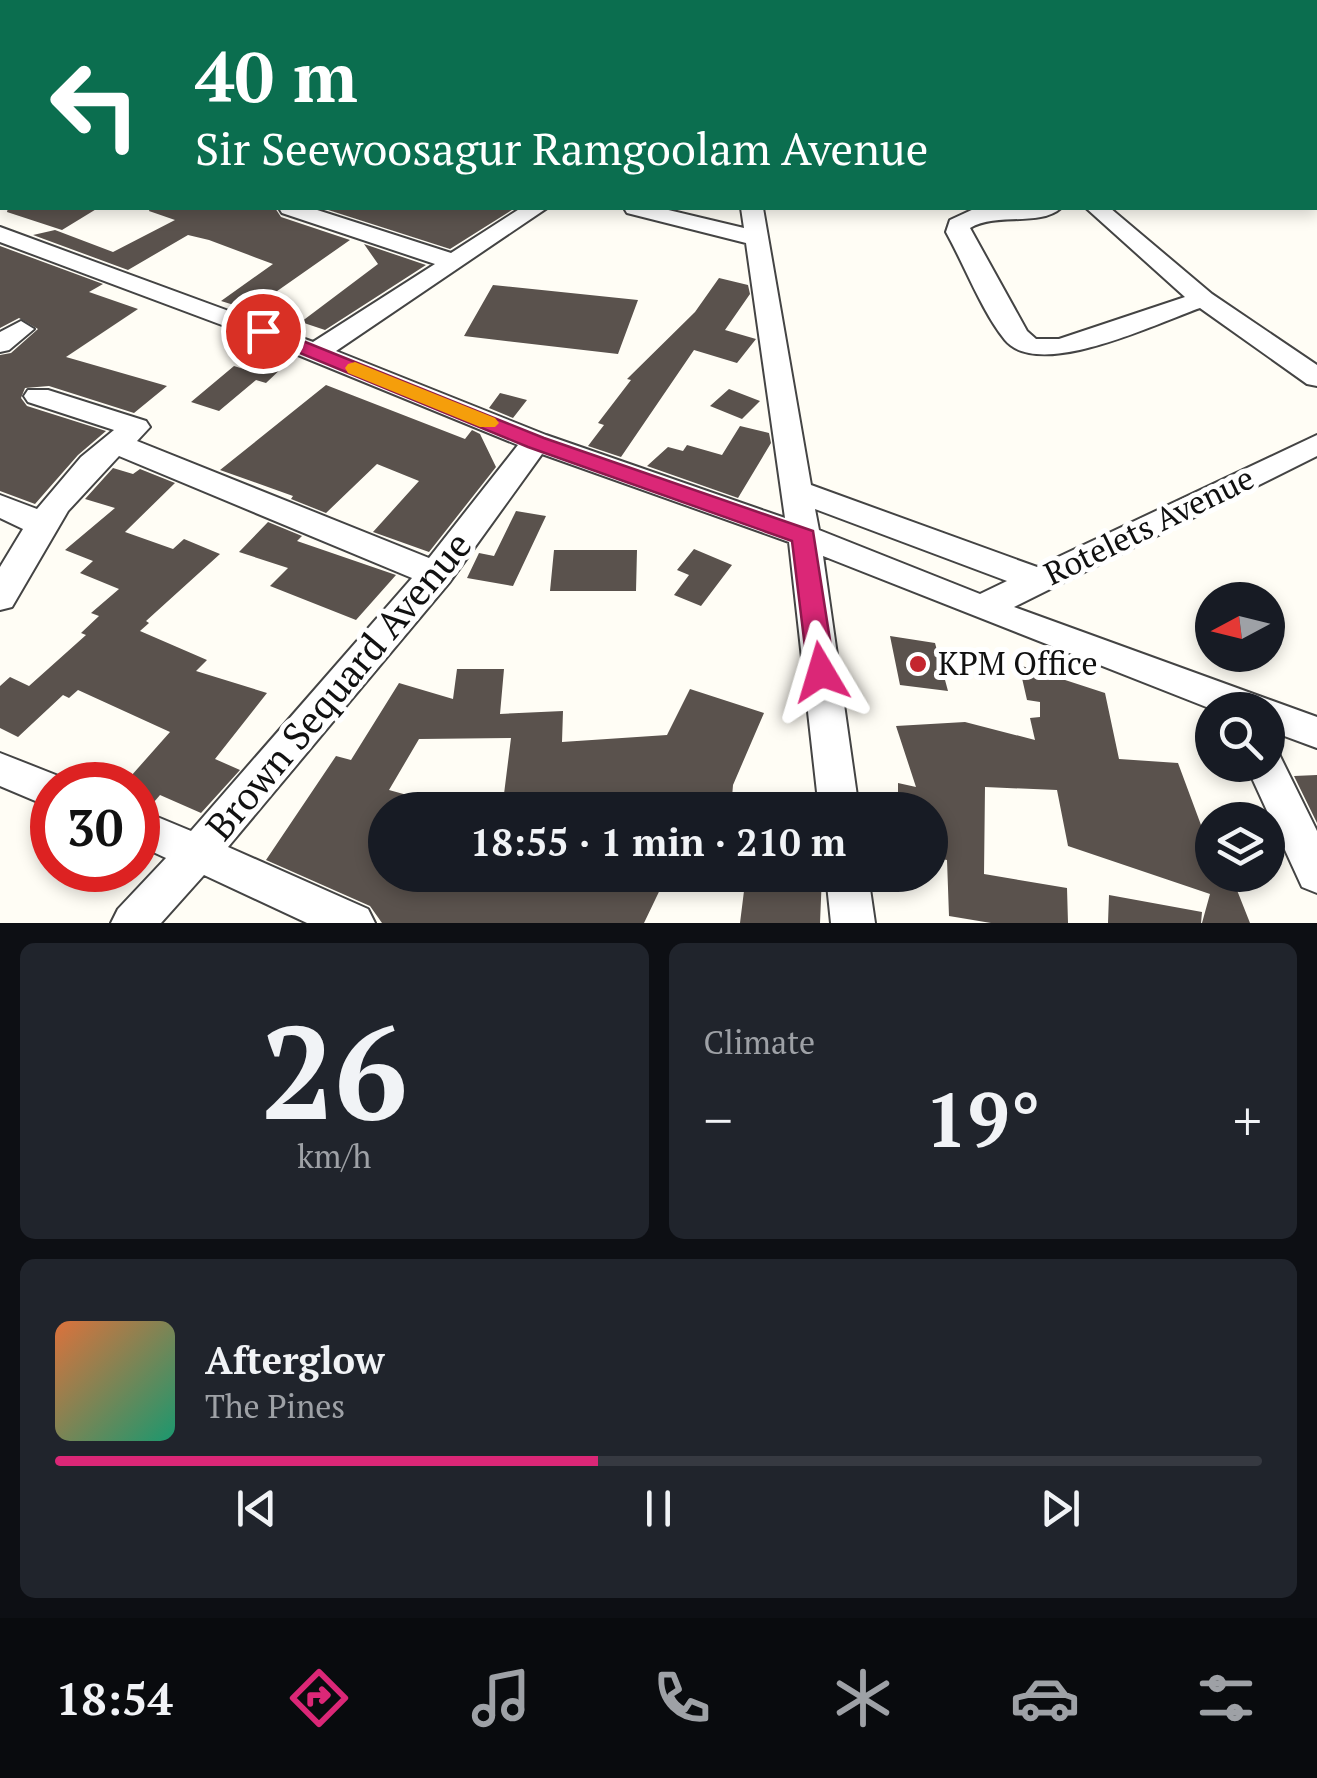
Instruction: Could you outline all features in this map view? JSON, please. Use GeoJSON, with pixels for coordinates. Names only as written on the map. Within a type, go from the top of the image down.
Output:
{"type":"FeatureCollection","features":[{"type":"Feature","properties":{"kind":"street"},"geometry":{"type":"LineString","coordinates":[[296,210],[454,262]]}},
{"type":"Feature","properties":{"kind":"street"},"geometry":{"type":"LineString","coordinates":[[316,352],[533,210]]}},
{"type":"Feature","properties":{"kind":"street"},"geometry":{"type":"LineString","coordinates":[[644,210],[758,239]]}},
{"type":"Feature","properties":{"kind":"street"},"geometry":{"type":"LineString","coordinates":[[752,210],[804,536],[837,792]]}},
{"type":"Feature","properties":{"kind":"street"},"geometry":{"type":"LineString","coordinates":[[1026,210],[978,214],[958,225],[958,232],[1016,336],[1030,347],[1061,347],[1203,299]]}},
{"type":"Feature","properties":{"kind":"street"},"geometry":{"type":"LineString","coordinates":[[1098,210],[1203,299],[1317,378]]}},
{"type":"Feature","properties":{"kind":"street"},"geometry":{"type":"LineString","coordinates":[[0,234],[316,352],[536,442],[804,536],[1204,692]]}},
{"type":"Feature","properties":{"kind":"street"},"geometry":{"type":"LineString","coordinates":[[0,598],[40,524],[69,486],[136,427],[38,396]]}},
{"type":"Feature","properties":{"kind":"street","name":"Brown Sequard Avenue"},"geometry":{"type":"LineString","coordinates":[[133,923],[200,851],[437,575],[536,442]]}},
{"type":"Feature","properties":{"kind":"street"},"geometry":{"type":"LineString","coordinates":[[115,443],[437,575]]}},
{"type":"Feature","properties":{"kind":"street","name":"Rotelets Avenue"},"geometry":{"type":"LineString","coordinates":[[981,608],[1317,444]]}},
{"type":"Feature","properties":{"kind":"street"},"geometry":{"type":"LineString","coordinates":[[797,492],[1038,580]]}},
{"type":"Feature","properties":{"kind":"street"},"geometry":{"type":"LineString","coordinates":[[0,505],[40,524]]}},
{"type":"Feature","properties":{"kind":"street"},"geometry":{"type":"LineString","coordinates":[[1285,722],[1317,733]]}},
{"type":"Feature","properties":{"kind":"street"},"geometry":{"type":"LineString","coordinates":[[0,769],[30,782]]}},
{"type":"Feature","properties":{"kind":"street"},"geometry":{"type":"LineString","coordinates":[[1274,782],[1317,874]]}},
{"type":"Feature","properties":{"kind":"street"},"geometry":{"type":"LineString","coordinates":[[160,835],[352,923]]}},
{"type":"Feature","properties":{"kind":"street"},"geometry":{"type":"LineString","coordinates":[[849,892],[853,923]]}},
{"type":"Feature","properties":{"kind":"building"},"geometry":{"type":"Polygon","coordinates":[[[8,210],[95,210],[62,230],[8,210]]]}},
{"type":"Feature","properties":{"kind":"building"},"geometry":{"type":"Polygon","coordinates":[[[276,210],[281,217],[350,240],[250,310],[221,301],[273,264],[209,240],[188,235],[128,270],[33,235],[55,230],[113,252],[175,220],[149,211],[276,210]]]}},
{"type":"Feature","properties":{"kind":"building"},"geometry":{"type":"Polygon","coordinates":[[[328,210],[512,210],[450,249],[328,210]]]}},
{"type":"Feature","properties":{"kind":"building"},"geometry":{"type":"Polygon","coordinates":[[[364,244],[426,265],[325,330],[301,322],[378,264],[364,244]]]}},
{"type":"Feature","properties":{"kind":"building"},"geometry":{"type":"Polygon","coordinates":[[[0,246],[103,284],[89,292],[138,309],[66,357],[167,386],[134,413],[49,386],[25,388],[21,398],[27,406],[106,431],[78,455],[35,504],[0,491],[0,355],[11,353],[38,329],[19,318],[0,328],[0,246]]]}},
{"type":"Feature","properties":{"kind":"building"},"geometry":{"type":"Polygon","coordinates":[[[719,278],[748,285],[750,294],[725,330],[756,339],[737,363],[694,350],[621,457],[588,446],[604,425],[598,423],[631,380],[627,379],[695,312],[719,278]]]}},
{"type":"Feature","properties":{"kind":"building"},"geometry":{"type":"Polygon","coordinates":[[[493,285],[638,300],[618,354],[464,336],[493,285]]]}},
{"type":"Feature","properties":{"kind":"building"},"geometry":{"type":"Polygon","coordinates":[[[260,359],[284,366],[266,383],[256,380],[219,411],[191,402],[234,366],[247,370],[260,359]]]}},
{"type":"Feature","properties":{"kind":"building"},"geometry":{"type":"Polygon","coordinates":[[[326,385],[465,439],[472,430],[480,434],[496,467],[429,552],[373,532],[419,481],[377,464],[326,513],[291,499],[293,496],[220,470],[326,385]]]}},
{"type":"Feature","properties":{"kind":"building"},"geometry":{"type":"Polygon","coordinates":[[[729,389],[760,401],[742,419],[710,406],[729,389]]]}},
{"type":"Feature","properties":{"kind":"building"},"geometry":{"type":"Polygon","coordinates":[[[500,393],[527,400],[513,418],[489,408],[500,393]]]}},
{"type":"Feature","properties":{"kind":"building"},"geometry":{"type":"Polygon","coordinates":[[[740,426],[769,433],[771,443],[738,498],[647,466],[668,447],[683,451],[687,445],[722,455],[740,426]]]}},
{"type":"Feature","properties":{"kind":"building"},"geometry":{"type":"Polygon","coordinates":[[[113,468],[133,474],[140,469],[175,483],[125,532],[173,549],[184,539],[220,554],[146,621],[149,623],[140,631],[207,660],[196,671],[267,693],[215,759],[240,770],[201,813],[160,795],[160,762],[143,762],[170,732],[78,690],[69,698],[63,695],[18,737],[0,728],[0,686],[10,677],[29,686],[86,635],[81,633],[99,616],[91,613],[119,589],[80,573],[93,561],[65,550],[115,508],[85,499],[113,468]]]}},
{"type":"Feature","properties":{"kind":"building"},"geometry":{"type":"Polygon","coordinates":[[[516,511],[546,516],[513,586],[467,578],[479,553],[494,556],[516,511]]]}},
{"type":"Feature","properties":{"kind":"building"},"geometry":{"type":"Polygon","coordinates":[[[268,522],[302,536],[297,541],[396,575],[356,620],[270,586],[288,568],[239,552],[268,522]]]}},
{"type":"Feature","properties":{"kind":"building"},"geometry":{"type":"Polygon","coordinates":[[[694,549],[732,565],[701,606],[674,595],[689,575],[677,570],[694,549]]]}},
{"type":"Feature","properties":{"kind":"building"},"geometry":{"type":"Polygon","coordinates":[[[554,550],[637,550],[636,591],[550,591],[554,550]]]}},
{"type":"Feature","properties":{"kind":"building","name":"KPM Office"},"geometry":{"type":"Polygon","coordinates":[[[890,636],[935,643],[948,691],[900,685],[890,636]]]}},
{"type":"Feature","properties":{"kind":"building"},"geometry":{"type":"Polygon","coordinates":[[[1019,665],[1105,693],[1119,759],[1178,763],[1195,809],[1195,889],[1068,846],[1057,790],[985,787],[984,874],[1067,888],[1068,923],[991,923],[949,916],[948,792],[898,792],[898,783],[916,787],[896,726],[965,722],[1035,740],[1030,718],[1040,717],[1040,702],[1027,700],[1019,665]]]}},
{"type":"Feature","properties":{"kind":"building"},"geometry":{"type":"Polygon","coordinates":[[[457,669],[504,669],[500,714],[563,711],[562,742],[667,735],[690,689],[764,713],[732,792],[504,792],[511,738],[419,739],[389,790],[396,792],[368,792],[368,892],[659,892],[644,923],[382,923],[370,906],[266,860],[336,756],[351,760],[399,683],[453,699],[457,669]]]}},
{"type":"Feature","properties":{"kind":"building"},"geometry":{"type":"Polygon","coordinates":[[[1317,775],[1317,823],[1294,776],[1317,775]]]}},
{"type":"Feature","properties":{"kind":"building"},"geometry":{"type":"Polygon","coordinates":[[[744,892],[821,892],[820,923],[740,923],[744,892]]]}},
{"type":"Feature","properties":{"kind":"building"},"geometry":{"type":"Polygon","coordinates":[[[1204,892],[1238,892],[1250,923],[1202,923],[1210,894],[1204,892]]]}},
{"type":"Feature","properties":{"kind":"building"},"geometry":{"type":"Polygon","coordinates":[[[1109,895],[1202,912],[1201,923],[1108,923],[1109,895]]]}},
{"type":"Feature","properties":{"kind":"slow traffic"},"geometry":{"type":"LineString","coordinates":[[355,368],[488,423]]}},
{"type":"Feature","properties":{"kind":"place","name":"KPM Office"},"geometry":{"type":"Point","coordinates":[918,664]}},
{"type":"Feature","properties":{"kind":"route"},"geometry":{"type":"LineString","coordinates":[[263,331],[536,442],[804,536],[821,672]]}}]}
